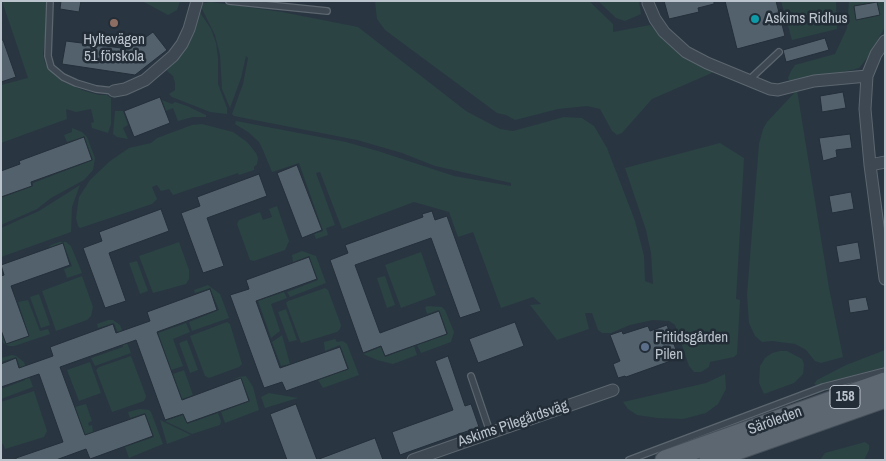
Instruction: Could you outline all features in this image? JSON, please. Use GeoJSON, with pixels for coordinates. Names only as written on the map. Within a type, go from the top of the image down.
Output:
{"type":"FeatureCollection","features":[{"type":"Feature","properties":{"kind":"main road","name":"Säröleden"},"geometry":{"type":"LineString","coordinates":[[665,460],[885,382]]}},
{"type":"Feature","properties":{"kind":"main road","name":"Säröleden"},"geometry":{"type":"LineString","coordinates":[[709,460],[885,398]]}},
{"type":"Feature","properties":{"kind":"street"},"geometry":{"type":"LineString","coordinates":[[114,91],[125,89],[145,80],[173,56],[182,44],[189,29],[197,1]]}},
{"type":"Feature","properties":{"kind":"street"},"geometry":{"type":"LineString","coordinates":[[648,3],[655,19],[664,32],[686,52],[707,63],[770,89],[778,90],[814,81],[866,76]]}},
{"type":"Feature","properties":{"kind":"street"},"geometry":{"type":"LineString","coordinates":[[885,41],[873,59],[866,76],[865,109],[870,165],[885,279]]}},
{"type":"Feature","properties":{"kind":"street"},"geometry":{"type":"LineString","coordinates":[[870,165],[885,162]]}},
{"type":"Feature","properties":{"kind":"street","name":"Askims Pilegårdsväg"},"geometry":{"type":"LineString","coordinates":[[414,460],[613,390]]}},
{"type":"Feature","properties":{"kind":"lane"},"geometry":{"type":"LineString","coordinates":[[50,1],[48,56],[51,66],[63,77],[76,83],[96,89],[114,91]]}},
{"type":"Feature","properties":{"kind":"lane"},"geometry":{"type":"LineString","coordinates":[[229,1],[327,11]]}},
{"type":"Feature","properties":{"kind":"lane"},"geometry":{"type":"LineString","coordinates":[[749,80],[779,52]]}},
{"type":"Feature","properties":{"kind":"lane"},"geometry":{"type":"LineString","coordinates":[[629,460],[823,387],[885,371]]}},
{"type":"Feature","properties":{"kind":"lane"},"geometry":{"type":"LineString","coordinates":[[472,376],[490,432]]}},
{"type":"Feature","properties":{"kind":"green space"},"geometry":{"type":"Polygon","coordinates":[[[2,1],[46,1],[43,54],[45,63],[63,82],[85,91],[107,95],[111,98],[111,124],[108,133],[92,128],[91,123],[94,122],[91,109],[76,112],[66,109],[67,119],[1,143],[1,85],[28,78],[2,1]]]}},
{"type":"Feature","properties":{"kind":"green space"},"geometry":{"type":"Polygon","coordinates":[[[142,1],[180,1],[177,10],[168,15],[142,1]]]}},
{"type":"Feature","properties":{"kind":"green space"},"geometry":{"type":"Polygon","coordinates":[[[375,1],[589,1],[613,24],[613,32],[650,25],[692,62],[714,72],[652,99],[622,133],[617,135],[612,131],[600,109],[587,106],[558,109],[515,120],[497,113],[385,30],[377,19],[375,1]]]}},
{"type":"Feature","properties":{"kind":"green space"},"geometry":{"type":"Polygon","coordinates":[[[598,1],[639,1],[641,14],[625,21],[616,18],[598,1]]]}},
{"type":"Feature","properties":{"kind":"green space"},"geometry":{"type":"Polygon","coordinates":[[[781,1],[836,1],[837,29],[792,40],[781,1]]]}},
{"type":"Feature","properties":{"kind":"green space"},"geometry":{"type":"Polygon","coordinates":[[[849,1],[885,1],[885,27],[868,57],[859,68],[790,82],[788,78],[795,65],[835,54],[847,28],[849,1]]]}},
{"type":"Feature","properties":{"kind":"green space"},"geometry":{"type":"Polygon","coordinates":[[[211,2],[282,12],[358,27],[466,111],[500,129],[513,131],[564,117],[582,118],[594,126],[607,148],[635,221],[644,256],[645,281],[653,284],[651,253],[646,230],[625,168],[720,143],[744,158],[736,299],[740,300],[737,354],[734,357],[710,362],[709,367],[701,372],[694,372],[689,366],[675,325],[669,321],[653,320],[630,325],[611,333],[602,333],[598,330],[592,313],[585,313],[589,329],[557,340],[530,305],[541,304],[533,297],[501,308],[473,232],[458,237],[449,212],[414,202],[342,229],[320,172],[316,173],[335,225],[326,228],[328,235],[316,239],[314,234],[323,231],[299,163],[272,172],[259,142],[235,124],[236,121],[346,142],[454,176],[511,186],[511,183],[435,166],[402,153],[357,140],[234,116],[232,114],[243,84],[248,58],[246,56],[241,78],[230,108],[222,89],[220,55],[215,35],[201,7],[203,3],[211,2]]]}},
{"type":"Feature","properties":{"kind":"green space"},"geometry":{"type":"Polygon","coordinates":[[[199,11],[211,29],[216,43],[218,84],[227,108],[227,114],[210,112],[172,97],[169,94],[175,90],[175,83],[173,76],[167,71],[185,51],[199,11]]]}},
{"type":"Feature","properties":{"kind":"green space"},"geometry":{"type":"Polygon","coordinates":[[[797,90],[829,288],[843,357],[821,363],[815,361],[806,350],[795,344],[772,341],[762,342],[755,336],[749,323],[747,295],[759,144],[767,122],[797,90]]]}},
{"type":"Feature","properties":{"kind":"green space"},"geometry":{"type":"Polygon","coordinates":[[[162,100],[172,104],[175,102],[187,106],[206,115],[206,117],[193,117],[178,121],[173,108],[166,111],[162,100]]]}},
{"type":"Feature","properties":{"kind":"green space"},"geometry":{"type":"Polygon","coordinates":[[[115,111],[123,111],[128,125],[123,128],[128,139],[117,137],[113,134],[115,111]]]}},
{"type":"Feature","properties":{"kind":"green space"},"geometry":{"type":"Polygon","coordinates":[[[202,124],[233,132],[247,142],[258,158],[254,170],[239,175],[238,173],[173,195],[169,189],[161,191],[157,185],[152,187],[157,199],[152,204],[80,228],[78,226],[76,218],[79,197],[90,180],[110,161],[129,148],[151,143],[157,138],[192,125],[202,124]]]}},
{"type":"Feature","properties":{"kind":"green space"},"geometry":{"type":"Polygon","coordinates":[[[72,128],[82,132],[87,137],[95,158],[93,170],[84,180],[51,198],[37,209],[1,225],[1,198],[33,186],[33,183],[93,160],[84,137],[67,142],[64,135],[72,132],[72,128]]]}},
{"type":"Feature","properties":{"kind":"green space"},"geometry":{"type":"Polygon","coordinates":[[[80,185],[72,207],[71,232],[1,257],[1,228],[39,211],[80,185]]]}},
{"type":"Feature","properties":{"kind":"green space"},"geometry":{"type":"Polygon","coordinates":[[[277,206],[289,241],[285,250],[254,261],[250,260],[237,224],[239,220],[260,212],[263,220],[272,217],[269,209],[277,206]]]}},
{"type":"Feature","properties":{"kind":"green space"},"geometry":{"type":"Polygon","coordinates":[[[59,242],[66,242],[71,246],[82,273],[67,278],[64,269],[72,266],[63,243],[48,248],[59,242]]]}},
{"type":"Feature","properties":{"kind":"green space"},"geometry":{"type":"Polygon","coordinates":[[[179,242],[189,270],[189,279],[186,284],[153,293],[139,256],[179,242]]]}},
{"type":"Feature","properties":{"kind":"green space"},"geometry":{"type":"Polygon","coordinates":[[[302,251],[316,256],[326,283],[290,297],[287,292],[318,280],[309,256],[293,262],[292,255],[302,251]]]}},
{"type":"Feature","properties":{"kind":"green space"},"geometry":{"type":"Polygon","coordinates":[[[421,252],[436,295],[401,308],[385,265],[421,252]]]}},
{"type":"Feature","properties":{"kind":"green space"},"geometry":{"type":"Polygon","coordinates":[[[137,261],[148,291],[140,294],[129,263],[137,261]]]}},
{"type":"Feature","properties":{"kind":"green space"},"geometry":{"type":"Polygon","coordinates":[[[82,276],[93,307],[91,316],[87,320],[56,331],[42,291],[82,276]]]}},
{"type":"Feature","properties":{"kind":"green space"},"geometry":{"type":"Polygon","coordinates":[[[385,276],[395,305],[387,308],[377,278],[385,276]]]}},
{"type":"Feature","properties":{"kind":"green space"},"geometry":{"type":"Polygon","coordinates":[[[208,285],[220,294],[229,318],[192,331],[189,322],[219,310],[210,288],[195,293],[194,290],[208,285]]]}},
{"type":"Feature","properties":{"kind":"green space"},"geometry":{"type":"Polygon","coordinates":[[[325,288],[328,290],[341,325],[340,329],[337,332],[301,343],[286,303],[325,288]]]}},
{"type":"Feature","properties":{"kind":"green space"},"geometry":{"type":"Polygon","coordinates":[[[284,292],[287,298],[271,304],[280,331],[271,338],[258,301],[284,292]]]}},
{"type":"Feature","properties":{"kind":"green space"},"geometry":{"type":"Polygon","coordinates":[[[39,294],[50,325],[41,328],[30,297],[39,294]]]}},
{"type":"Feature","properties":{"kind":"green space"},"geometry":{"type":"Polygon","coordinates":[[[28,300],[40,331],[48,329],[50,334],[9,346],[3,343],[1,332],[6,344],[29,336],[18,302],[28,300]]]}},
{"type":"Feature","properties":{"kind":"green space"},"geometry":{"type":"Polygon","coordinates":[[[425,307],[442,307],[445,310],[454,332],[451,342],[421,353],[417,345],[448,334],[439,310],[427,314],[425,307]]]}},
{"type":"Feature","properties":{"kind":"green space"},"geometry":{"type":"Polygon","coordinates":[[[286,309],[297,340],[289,342],[278,312],[286,309]]]}},
{"type":"Feature","properties":{"kind":"green space"},"geometry":{"type":"Polygon","coordinates":[[[113,320],[120,325],[131,353],[95,366],[91,358],[123,347],[114,323],[98,328],[97,324],[113,320]]]}},
{"type":"Feature","properties":{"kind":"green space"},"geometry":{"type":"Polygon","coordinates":[[[227,322],[230,324],[242,364],[239,367],[209,378],[205,376],[190,336],[227,322]]]}},
{"type":"Feature","properties":{"kind":"green space"},"geometry":{"type":"Polygon","coordinates":[[[186,323],[190,332],[173,339],[183,366],[171,370],[158,333],[186,323]]]}},
{"type":"Feature","properties":{"kind":"green space"},"geometry":{"type":"Polygon","coordinates":[[[282,335],[290,364],[281,366],[272,342],[282,335]]]}},
{"type":"Feature","properties":{"kind":"green space"},"geometry":{"type":"Polygon","coordinates":[[[335,339],[337,342],[343,341],[347,344],[359,375],[323,388],[318,380],[349,369],[340,345],[325,351],[324,342],[335,339]]]}},
{"type":"Feature","properties":{"kind":"green space"},"geometry":{"type":"Polygon","coordinates":[[[187,340],[198,370],[190,373],[179,343],[187,340]]]}},
{"type":"Feature","properties":{"kind":"green space"},"geometry":{"type":"Polygon","coordinates":[[[414,346],[417,355],[393,364],[363,354],[381,347],[385,357],[414,346]]]}},
{"type":"Feature","properties":{"kind":"green space"},"geometry":{"type":"Polygon","coordinates":[[[885,350],[885,367],[817,385],[814,384],[817,380],[846,365],[885,350]]]}},
{"type":"Feature","properties":{"kind":"green space"},"geometry":{"type":"Polygon","coordinates":[[[787,351],[802,359],[804,364],[803,374],[794,383],[764,394],[759,383],[760,366],[765,358],[772,353],[787,351]]]}},
{"type":"Feature","properties":{"kind":"green space"},"geometry":{"type":"Polygon","coordinates":[[[12,355],[16,356],[24,362],[33,387],[1,399],[1,389],[25,380],[16,357],[1,362],[1,358],[12,355]]]}},
{"type":"Feature","properties":{"kind":"green space"},"geometry":{"type":"Polygon","coordinates":[[[131,356],[146,396],[145,399],[112,412],[96,370],[99,367],[131,356]]]}},
{"type":"Feature","properties":{"kind":"green space"},"geometry":{"type":"Polygon","coordinates":[[[90,362],[101,393],[79,401],[67,370],[90,362]]]}},
{"type":"Feature","properties":{"kind":"green space"},"geometry":{"type":"Polygon","coordinates":[[[184,370],[193,395],[182,399],[173,374],[184,370]]]}},
{"type":"Feature","properties":{"kind":"green space"},"geometry":{"type":"Polygon","coordinates":[[[725,374],[726,389],[718,404],[706,413],[683,419],[657,418],[637,415],[628,409],[623,402],[706,383],[725,374]]]}},
{"type":"Feature","properties":{"kind":"green space"},"geometry":{"type":"Polygon","coordinates":[[[246,376],[253,387],[259,410],[225,423],[221,412],[250,401],[241,378],[232,380],[246,376]]]}},
{"type":"Feature","properties":{"kind":"green space"},"geometry":{"type":"Polygon","coordinates":[[[34,391],[47,431],[44,437],[5,449],[3,444],[1,444],[1,402],[34,391]]]}},
{"type":"Feature","properties":{"kind":"green space"},"geometry":{"type":"Polygon","coordinates":[[[269,393],[298,398],[265,408],[261,397],[269,393]]]}},
{"type":"Feature","properties":{"kind":"green space"},"geometry":{"type":"Polygon","coordinates":[[[86,404],[92,421],[88,423],[89,426],[92,425],[93,432],[85,435],[75,407],[86,404]]]}},
{"type":"Feature","properties":{"kind":"green space"},"geometry":{"type":"Polygon","coordinates":[[[140,409],[151,412],[163,444],[129,458],[125,447],[154,437],[145,413],[130,418],[128,412],[140,409]]]}},
{"type":"Feature","properties":{"kind":"green space"},"geometry":{"type":"Polygon","coordinates":[[[218,413],[221,421],[220,425],[192,434],[165,421],[183,415],[187,424],[218,413]]]}},
{"type":"Feature","properties":{"kind":"green space"},"geometry":{"type":"Polygon","coordinates":[[[160,420],[191,435],[167,444],[160,420]]]}},
{"type":"Feature","properties":{"kind":"green space"},"geometry":{"type":"Polygon","coordinates":[[[865,442],[869,445],[869,450],[864,460],[820,460],[825,453],[865,442]]]}},
{"type":"Feature","properties":{"kind":"building"},"geometry":{"type":"Polygon","coordinates":[[[61,1],[81,1],[79,12],[60,9],[61,1]]]}},
{"type":"Feature","properties":{"kind":"building"},"geometry":{"type":"Polygon","coordinates":[[[664,1],[714,1],[714,4],[698,8],[699,12],[669,19],[664,1]]]}},
{"type":"Feature","properties":{"kind":"building","name":"Askims Ridhus"},"geometry":{"type":"Polygon","coordinates":[[[725,1],[776,1],[785,36],[737,49],[725,1]]]}},
{"type":"Feature","properties":{"kind":"building"},"geometry":{"type":"Polygon","coordinates":[[[877,2],[880,15],[856,20],[854,6],[877,2]]]}},
{"type":"Feature","properties":{"kind":"building"},"geometry":{"type":"Polygon","coordinates":[[[153,32],[167,50],[135,75],[62,64],[66,41],[129,49],[153,32]]]}},
{"type":"Feature","properties":{"kind":"building"},"geometry":{"type":"Polygon","coordinates":[[[825,38],[829,50],[786,62],[783,50],[825,38]]]}},
{"type":"Feature","properties":{"kind":"building"},"geometry":{"type":"Polygon","coordinates":[[[1,40],[3,40],[16,77],[1,82],[1,40]]]}},
{"type":"Feature","properties":{"kind":"building"},"geometry":{"type":"Polygon","coordinates":[[[843,92],[846,108],[822,112],[820,96],[843,92]]]}},
{"type":"Feature","properties":{"kind":"building"},"geometry":{"type":"Polygon","coordinates":[[[160,97],[170,123],[134,137],[124,111],[160,97]]]}},
{"type":"Feature","properties":{"kind":"building"},"geometry":{"type":"Polygon","coordinates":[[[850,134],[852,148],[836,150],[837,157],[823,161],[819,138],[850,134]]]}},
{"type":"Feature","properties":{"kind":"building"},"geometry":{"type":"Polygon","coordinates":[[[84,137],[92,160],[31,182],[32,186],[1,197],[1,171],[20,164],[19,161],[84,137]]]}},
{"type":"Feature","properties":{"kind":"building"},"geometry":{"type":"Polygon","coordinates":[[[297,165],[322,230],[302,238],[277,173],[297,165]]]}},
{"type":"Feature","properties":{"kind":"building"},"geometry":{"type":"Polygon","coordinates":[[[259,174],[267,196],[207,218],[224,266],[203,273],[181,213],[200,206],[197,197],[259,174]]]}},
{"type":"Feature","properties":{"kind":"building"},"geometry":{"type":"Polygon","coordinates":[[[851,192],[854,209],[832,213],[829,196],[851,192]]]}},
{"type":"Feature","properties":{"kind":"building"},"geometry":{"type":"Polygon","coordinates":[[[161,209],[169,231],[109,253],[126,301],[105,308],[83,248],[102,241],[99,232],[161,209]]]}},
{"type":"Feature","properties":{"kind":"building"},"geometry":{"type":"Polygon","coordinates":[[[432,211],[435,220],[447,216],[481,311],[460,318],[431,238],[355,265],[380,333],[439,311],[447,334],[385,356],[381,346],[363,353],[330,260],[348,253],[345,245],[423,217],[422,214],[432,211]]]}},
{"type":"Feature","properties":{"kind":"building"},"geometry":{"type":"Polygon","coordinates":[[[858,242],[861,259],[839,263],[836,246],[858,242]]]}},
{"type":"Feature","properties":{"kind":"building"},"geometry":{"type":"Polygon","coordinates":[[[63,243],[70,265],[11,286],[29,336],[6,344],[1,330],[1,276],[4,275],[1,265],[63,243]]]}},
{"type":"Feature","properties":{"kind":"building"},"geometry":{"type":"Polygon","coordinates":[[[309,257],[317,279],[256,301],[280,368],[340,347],[348,369],[286,391],[282,382],[264,388],[230,295],[249,289],[246,280],[309,257]]]}},
{"type":"Feature","properties":{"kind":"building"},"geometry":{"type":"Polygon","coordinates":[[[210,289],[217,310],[157,332],[182,400],[241,378],[249,401],[187,423],[183,414],[165,420],[136,340],[60,367],[85,435],[145,414],[153,436],[90,459],[86,449],[56,460],[16,460],[16,458],[63,442],[39,374],[1,387],[1,364],[16,358],[19,368],[53,356],[50,347],[113,324],[116,333],[150,321],[147,312],[210,289]]]}},
{"type":"Feature","properties":{"kind":"building"},"geometry":{"type":"Polygon","coordinates":[[[866,297],[869,310],[850,313],[848,300],[866,297]]]}},
{"type":"Feature","properties":{"kind":"building"},"geometry":{"type":"Polygon","coordinates":[[[515,322],[524,346],[478,363],[469,339],[515,322]]]}},
{"type":"Feature","properties":{"kind":"building","name":"Fritidsgården Pilen"},"geometry":{"type":"Polygon","coordinates":[[[667,325],[679,358],[626,377],[618,378],[613,364],[620,361],[610,335],[622,331],[623,334],[648,326],[650,331],[667,325]]]}},
{"type":"Feature","properties":{"kind":"building"},"geometry":{"type":"Polygon","coordinates":[[[448,356],[465,406],[471,404],[479,427],[400,455],[392,432],[453,410],[435,361],[448,356]]]}},
{"type":"Feature","properties":{"kind":"building"},"geometry":{"type":"Polygon","coordinates":[[[296,404],[317,460],[287,460],[270,414],[296,404]]]}},
{"type":"Feature","properties":{"kind":"building"},"geometry":{"type":"Polygon","coordinates":[[[375,438],[383,460],[319,460],[319,459],[375,438]]]}},
{"type":"Feature","properties":{"kind":"place","name":"Askims Ridhus"},"geometry":{"type":"Point","coordinates":[755,19]}},
{"type":"Feature","properties":{"kind":"place","name":"Hyltevägen 51 förskola"},"geometry":{"type":"Point","coordinates":[114,23]}},
{"type":"Feature","properties":{"kind":"place","name":"Fritidsgården Pilen"},"geometry":{"type":"Point","coordinates":[645,347]}}]}
